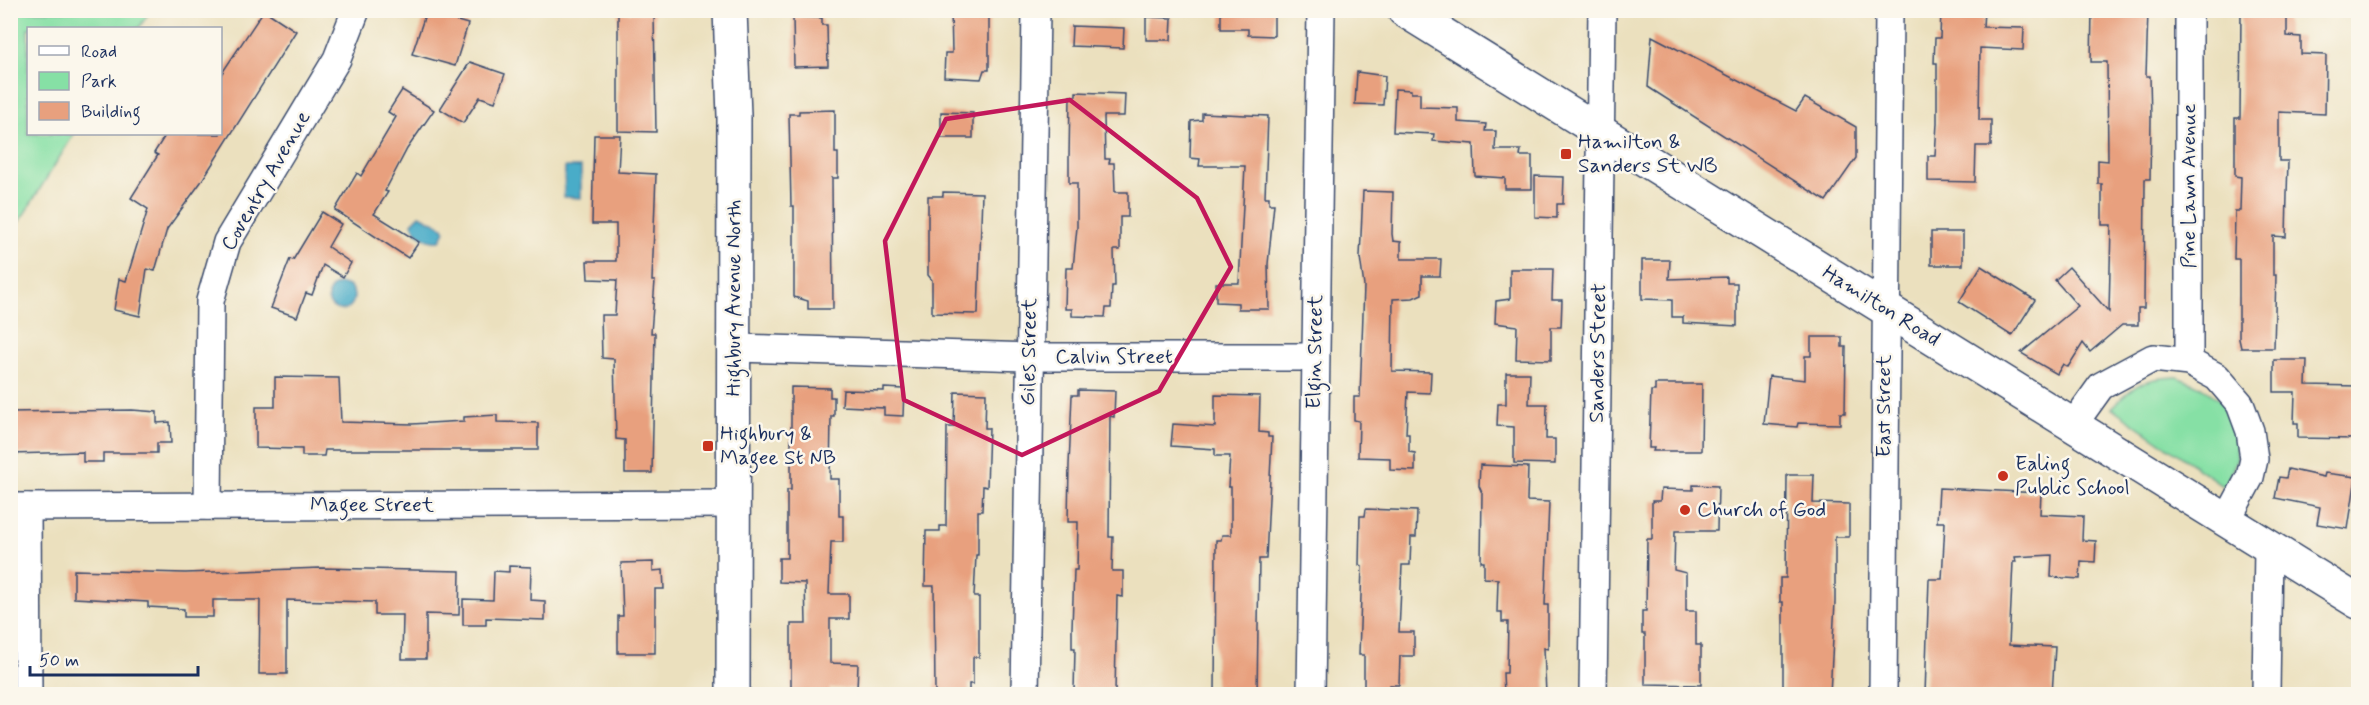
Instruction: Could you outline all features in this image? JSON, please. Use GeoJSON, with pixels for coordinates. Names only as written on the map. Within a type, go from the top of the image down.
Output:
{"type":"FeatureCollection","features":[{"type":"Feature","properties":{"kind":"main road","name":"Highbury Avenue North"},"geometry":{"type":"LineString","coordinates":[[730,10],[734,116],[733,694]]}},
{"type":"Feature","properties":{"kind":"main road","name":"Hamilton Road"},"geometry":{"type":"LineString","coordinates":[[1404,10],[2358,602]]}},
{"type":"Feature","properties":{"kind":"street","name":"Coventry Avenue"},"geometry":{"type":"LineString","coordinates":[[208,506],[210,302],[227,242],[337,58],[356,10]]}},
{"type":"Feature","properties":{"kind":"street","name":"Giles Street"},"geometry":{"type":"LineString","coordinates":[[1025,694],[1036,10]]}},
{"type":"Feature","properties":{"kind":"street","name":"Elgin Street"},"geometry":{"type":"LineString","coordinates":[[1311,694],[1314,357],[1321,10]]}},
{"type":"Feature","properties":{"kind":"street","name":"Sanders Street"},"geometry":{"type":"LineString","coordinates":[[1593,694],[1602,10]]}},
{"type":"Feature","properties":{"kind":"street","name":"East Street"},"geometry":{"type":"LineString","coordinates":[[1883,694],[1884,308],[1889,10]]}},
{"type":"Feature","properties":{"kind":"street","name":"Pine Lawn Avenue"},"geometry":{"type":"LineString","coordinates":[[2189,10],[2189,362]]}},
{"type":"Feature","properties":{"kind":"street","name":"Calvin Street"},"geometry":{"type":"LineString","coordinates":[[735,348],[1029,357],[1314,357]]}},
{"type":"Feature","properties":{"kind":"street"},"geometry":{"type":"LineString","coordinates":[[2073,425],[2102,386],[2153,358],[2189,362],[2217,377],[2240,404],[2250,431],[2254,459],[2250,477],[2227,520]]}},
{"type":"Feature","properties":{"kind":"street","name":"Magee Street"},"geometry":{"type":"LineString","coordinates":[[19,507],[734,504]]}},
{"type":"Feature","properties":{"kind":"street"},"geometry":{"type":"LineString","coordinates":[[19,507],[28,694]]}},
{"type":"Feature","properties":{"kind":"street"},"geometry":{"type":"LineString","coordinates":[[2266,694],[2268,545]]}},
{"type":"Feature","properties":{"kind":"highlighted area"},"geometry":{"type":"Polygon","coordinates":[[[1070,100],[1197,198],[1231,267],[1159,391],[1022,455],[904,400],[885,241],[946,119],[1070,100]]]}},
{"type":"Feature","properties":{"kind":"green space"},"geometry":{"type":"Polygon","coordinates":[[[10,11],[150,11],[140,27],[27,27],[27,135],[73,135],[20,221],[10,216],[10,11]]]}},
{"type":"Feature","properties":{"kind":"green space"},"geometry":{"type":"Polygon","coordinates":[[[2177,377],[2201,387],[2224,403],[2235,427],[2237,459],[2225,487],[2112,408],[2140,384],[2156,379],[2177,377]]]}},
{"type":"Feature","properties":{"kind":"water"},"geometry":{"type":"Polygon","coordinates":[[[565,167],[581,167],[581,198],[564,197],[565,167]]]}},
{"type":"Feature","properties":{"kind":"water"},"geometry":{"type":"Polygon","coordinates":[[[420,215],[443,227],[445,231],[440,241],[427,239],[416,231],[412,223],[420,215]]]}},
{"type":"Feature","properties":{"kind":"water"},"geometry":{"type":"Polygon","coordinates":[[[341,284],[350,288],[354,297],[350,306],[341,310],[332,306],[328,297],[332,288],[341,284]]]}},
{"type":"Feature","properties":{"kind":"building"},"geometry":{"type":"Polygon","coordinates":[[[264,10],[296,31],[201,182],[167,229],[155,271],[147,269],[140,316],[114,310],[119,279],[126,281],[148,209],[131,198],[158,155],[154,153],[165,135],[222,135],[222,73],[264,10]]]}},
{"type":"Feature","properties":{"kind":"building"},"geometry":{"type":"Polygon","coordinates":[[[951,10],[989,10],[989,70],[984,70],[981,79],[944,77],[945,53],[952,53],[951,10]]]}},
{"type":"Feature","properties":{"kind":"building"},"geometry":{"type":"Polygon","coordinates":[[[1221,10],[1274,10],[1274,36],[1248,35],[1248,29],[1221,29],[1221,10]]]}},
{"type":"Feature","properties":{"kind":"building"},"geometry":{"type":"Polygon","coordinates":[[[1941,10],[1984,10],[1983,27],[2024,28],[2023,50],[1980,48],[1979,120],[1991,120],[1991,146],[1976,146],[1975,182],[1928,181],[1928,156],[1935,156],[1937,63],[1934,63],[1935,38],[1940,38],[1941,10]]]}},
{"type":"Feature","properties":{"kind":"building"},"geometry":{"type":"Polygon","coordinates":[[[2092,10],[2148,10],[2146,76],[2150,76],[2151,120],[2150,179],[2145,179],[2144,308],[2138,308],[2138,325],[2122,325],[2090,352],[2083,343],[2068,367],[2063,364],[2057,374],[2021,353],[2078,306],[2055,280],[2069,267],[2109,312],[2111,225],[2102,225],[2102,184],[2098,184],[2098,160],[2108,161],[2107,62],[2091,62],[2092,10]]]}},
{"type":"Feature","properties":{"kind":"building"},"geometry":{"type":"Polygon","coordinates":[[[2241,10],[2287,10],[2287,36],[2301,37],[2301,54],[2326,55],[2325,114],[2279,112],[2279,161],[2288,161],[2286,237],[2273,236],[2273,275],[2276,275],[2274,348],[2241,348],[2239,339],[2239,259],[2234,259],[2235,211],[2240,211],[2241,177],[2235,176],[2235,118],[2240,118],[2241,10]]]}},
{"type":"Feature","properties":{"kind":"building"},"geometry":{"type":"Polygon","coordinates":[[[426,12],[468,24],[455,66],[412,54],[426,12]]]}},
{"type":"Feature","properties":{"kind":"building"},"geometry":{"type":"Polygon","coordinates":[[[618,13],[654,13],[656,132],[618,131],[618,13]]]}},
{"type":"Feature","properties":{"kind":"building"},"geometry":{"type":"Polygon","coordinates":[[[793,17],[822,18],[822,25],[827,25],[828,66],[794,67],[793,17]]]}},
{"type":"Feature","properties":{"kind":"building"},"geometry":{"type":"Polygon","coordinates":[[[1146,17],[1172,18],[1171,40],[1146,40],[1146,17]]]}},
{"type":"Feature","properties":{"kind":"building"},"geometry":{"type":"Polygon","coordinates":[[[1072,26],[1124,28],[1123,48],[1071,46],[1072,26]]]}},
{"type":"Feature","properties":{"kind":"building"},"geometry":{"type":"Polygon","coordinates":[[[1652,36],[1796,111],[1805,98],[1856,127],[1856,158],[1826,201],[1648,87],[1652,36]]]}},
{"type":"Feature","properties":{"kind":"building"},"geometry":{"type":"Polygon","coordinates":[[[470,62],[505,74],[495,102],[480,97],[463,123],[440,109],[470,62]]]}},
{"type":"Feature","properties":{"kind":"building"},"geometry":{"type":"Polygon","coordinates":[[[1357,72],[1385,76],[1383,105],[1355,104],[1357,72]]]}},
{"type":"Feature","properties":{"kind":"building"},"geometry":{"type":"Polygon","coordinates":[[[1395,89],[1420,93],[1420,107],[1458,108],[1458,122],[1486,124],[1485,131],[1496,131],[1495,150],[1521,150],[1520,156],[1532,156],[1532,189],[1505,189],[1505,178],[1475,176],[1474,144],[1433,141],[1434,134],[1393,132],[1395,89]]]}},
{"type":"Feature","properties":{"kind":"building"},"geometry":{"type":"Polygon","coordinates":[[[402,90],[434,110],[407,149],[385,191],[388,192],[374,214],[419,242],[408,258],[335,210],[357,173],[361,176],[396,117],[388,112],[402,90]]]}},
{"type":"Feature","properties":{"kind":"building"},"geometry":{"type":"Polygon","coordinates":[[[1076,92],[1125,94],[1124,116],[1104,116],[1105,159],[1110,159],[1109,163],[1114,163],[1115,192],[1128,192],[1128,217],[1120,217],[1120,250],[1114,250],[1115,286],[1112,286],[1111,308],[1106,308],[1105,317],[1072,316],[1072,309],[1065,309],[1066,268],[1073,268],[1077,227],[1077,183],[1069,183],[1070,96],[1076,96],[1076,92]]]}},
{"type":"Feature","properties":{"kind":"building"},"geometry":{"type":"Polygon","coordinates":[[[835,110],[835,153],[838,153],[838,178],[832,178],[833,309],[808,309],[808,301],[794,297],[794,206],[791,206],[789,114],[799,114],[799,111],[835,110]]]}},
{"type":"Feature","properties":{"kind":"building"},"geometry":{"type":"Polygon","coordinates":[[[941,112],[973,113],[973,138],[941,138],[941,112]]]}},
{"type":"Feature","properties":{"kind":"building"},"geometry":{"type":"Polygon","coordinates":[[[1202,113],[1268,116],[1265,197],[1269,197],[1269,204],[1274,204],[1268,264],[1269,309],[1238,309],[1238,303],[1216,302],[1216,283],[1239,283],[1245,166],[1199,166],[1200,159],[1190,158],[1191,121],[1202,120],[1202,113]]]}},
{"type":"Feature","properties":{"kind":"building"},"geometry":{"type":"Polygon","coordinates":[[[594,135],[620,135],[618,172],[656,174],[652,281],[655,281],[651,333],[655,333],[652,473],[625,473],[625,440],[616,439],[614,359],[602,358],[601,315],[615,315],[617,280],[588,279],[587,261],[616,261],[616,224],[592,224],[594,135]]]}},
{"type":"Feature","properties":{"kind":"building"},"geometry":{"type":"Polygon","coordinates":[[[1535,176],[1564,177],[1563,204],[1557,204],[1557,218],[1535,217],[1535,176]]]}},
{"type":"Feature","properties":{"kind":"building"},"geometry":{"type":"Polygon","coordinates":[[[1363,191],[1393,192],[1392,234],[1393,241],[1401,242],[1401,259],[1441,259],[1440,276],[1422,276],[1422,294],[1413,298],[1393,299],[1392,371],[1431,372],[1430,393],[1408,392],[1406,434],[1409,434],[1409,452],[1415,453],[1415,471],[1390,470],[1390,458],[1358,457],[1359,421],[1354,420],[1354,397],[1360,397],[1364,286],[1360,257],[1363,191]]]}},
{"type":"Feature","properties":{"kind":"building"},"geometry":{"type":"Polygon","coordinates":[[[943,192],[982,193],[978,314],[932,313],[932,280],[928,275],[928,196],[943,196],[943,192]]]}},
{"type":"Feature","properties":{"kind":"building"},"geometry":{"type":"Polygon","coordinates":[[[322,212],[341,224],[328,247],[351,263],[343,277],[323,265],[312,295],[306,293],[297,317],[271,308],[290,259],[293,260],[322,212]]]}},
{"type":"Feature","properties":{"kind":"building"},"geometry":{"type":"Polygon","coordinates":[[[1931,232],[1963,232],[1963,265],[1931,265],[1931,232]]]}},
{"type":"Feature","properties":{"kind":"building"},"geometry":{"type":"Polygon","coordinates":[[[1642,260],[1670,260],[1669,279],[1727,277],[1727,283],[1737,283],[1737,326],[1683,323],[1683,317],[1672,317],[1672,300],[1642,299],[1642,260]]]}},
{"type":"Feature","properties":{"kind":"building"},"geometry":{"type":"Polygon","coordinates":[[[1981,266],[2035,300],[2012,336],[1959,302],[1981,266]]]}},
{"type":"Feature","properties":{"kind":"building"},"geometry":{"type":"Polygon","coordinates":[[[1510,269],[1553,269],[1552,300],[1562,300],[1561,327],[1551,327],[1551,360],[1516,359],[1517,326],[1495,323],[1496,301],[1510,299],[1510,269]]]}},
{"type":"Feature","properties":{"kind":"building"},"geometry":{"type":"Polygon","coordinates":[[[1811,337],[1842,337],[1842,347],[1846,347],[1845,413],[1840,413],[1840,424],[1798,423],[1797,427],[1764,424],[1769,376],[1805,380],[1805,356],[1811,356],[1811,337]]]}},
{"type":"Feature","properties":{"kind":"building"},"geometry":{"type":"Polygon","coordinates":[[[2274,360],[2307,360],[2306,385],[2358,386],[2358,439],[2298,438],[2298,423],[2294,423],[2295,392],[2274,392],[2274,360]]]}},
{"type":"Feature","properties":{"kind":"building"},"geometry":{"type":"Polygon","coordinates":[[[1506,373],[1530,373],[1529,404],[1547,404],[1546,439],[1555,439],[1555,464],[1514,463],[1514,427],[1497,426],[1498,404],[1506,404],[1506,373]]]}},
{"type":"Feature","properties":{"kind":"building"},"geometry":{"type":"Polygon","coordinates":[[[275,377],[339,378],[341,422],[412,424],[464,421],[464,417],[497,415],[497,422],[538,423],[538,450],[325,450],[324,456],[302,456],[302,449],[256,448],[256,407],[275,407],[275,377]]]}},
{"type":"Feature","properties":{"kind":"building"},"geometry":{"type":"Polygon","coordinates":[[[1655,384],[1702,384],[1701,451],[1653,451],[1654,448],[1649,448],[1651,391],[1655,391],[1655,384]]]}},
{"type":"Feature","properties":{"kind":"building"},"geometry":{"type":"Polygon","coordinates":[[[791,387],[830,388],[830,397],[834,397],[834,416],[831,416],[830,479],[839,479],[839,516],[843,516],[843,542],[831,542],[829,594],[849,594],[849,619],[830,619],[830,663],[858,664],[857,689],[830,688],[830,694],[791,694],[791,624],[806,624],[805,583],[779,582],[779,558],[787,558],[787,490],[791,490],[791,387]]]}},
{"type":"Feature","properties":{"kind":"building"},"geometry":{"type":"Polygon","coordinates":[[[884,388],[904,389],[903,416],[884,415],[884,408],[842,406],[843,390],[884,391],[884,388]]]}},
{"type":"Feature","properties":{"kind":"building"},"geometry":{"type":"Polygon","coordinates":[[[1078,390],[1115,391],[1114,417],[1110,416],[1109,537],[1113,537],[1112,571],[1123,571],[1123,597],[1117,596],[1115,692],[1074,692],[1075,648],[1072,648],[1072,628],[1078,522],[1068,522],[1072,395],[1078,395],[1078,390]]]}},
{"type":"Feature","properties":{"kind":"building"},"geometry":{"type":"Polygon","coordinates":[[[955,392],[986,393],[985,428],[989,428],[987,487],[983,486],[982,511],[978,511],[978,555],[976,555],[974,597],[979,597],[979,657],[973,657],[973,684],[969,684],[969,694],[935,694],[934,586],[925,586],[926,531],[940,531],[940,526],[946,526],[947,427],[954,427],[955,392]]]}},
{"type":"Feature","properties":{"kind":"building"},"geometry":{"type":"Polygon","coordinates":[[[1215,395],[1260,396],[1259,432],[1268,433],[1268,437],[1272,437],[1266,559],[1259,559],[1257,694],[1215,694],[1216,540],[1221,540],[1222,535],[1231,535],[1231,487],[1228,487],[1230,456],[1215,456],[1215,449],[1171,446],[1173,424],[1215,427],[1215,395]]]}},
{"type":"Feature","properties":{"kind":"building"},"geometry":{"type":"Polygon","coordinates":[[[132,410],[157,412],[157,423],[170,422],[171,443],[157,443],[157,453],[103,453],[103,462],[83,462],[83,452],[10,454],[10,412],[132,410]]]}},
{"type":"Feature","properties":{"kind":"building"},"geometry":{"type":"Polygon","coordinates":[[[1480,465],[1528,467],[1527,501],[1549,502],[1545,605],[1548,605],[1548,649],[1544,648],[1546,694],[1504,694],[1503,673],[1507,673],[1508,622],[1502,622],[1502,612],[1497,612],[1498,579],[1484,578],[1484,562],[1481,562],[1480,465]]]}},
{"type":"Feature","properties":{"kind":"building"},"geometry":{"type":"Polygon","coordinates":[[[2288,469],[2324,477],[2325,473],[2356,477],[2348,529],[2317,524],[2320,507],[2275,498],[2279,477],[2286,478],[2288,469]]]}},
{"type":"Feature","properties":{"kind":"building"},"geometry":{"type":"Polygon","coordinates":[[[1787,475],[1814,475],[1813,503],[1849,504],[1849,537],[1835,537],[1835,602],[1830,694],[1783,694],[1783,602],[1780,602],[1780,578],[1786,578],[1787,475]]]}},
{"type":"Feature","properties":{"kind":"building"},"geometry":{"type":"Polygon","coordinates":[[[1693,485],[1718,486],[1717,531],[1675,531],[1674,570],[1686,573],[1686,611],[1696,611],[1696,645],[1701,645],[1701,685],[1645,684],[1645,634],[1642,634],[1642,611],[1646,611],[1647,539],[1652,539],[1652,501],[1660,501],[1661,489],[1693,490],[1693,485]]]}},
{"type":"Feature","properties":{"kind":"building"},"geometry":{"type":"Polygon","coordinates":[[[1939,488],[2041,493],[2040,514],[2083,516],[2082,540],[2096,541],[2095,562],[2081,561],[2080,579],[2051,577],[2052,555],[2015,557],[2016,562],[2013,562],[2009,645],[2055,647],[2052,694],[1925,694],[1929,579],[1942,579],[1945,522],[1937,522],[1939,488]]]}},
{"type":"Feature","properties":{"kind":"building"},"geometry":{"type":"Polygon","coordinates":[[[1366,509],[1417,511],[1416,537],[1411,537],[1410,565],[1402,565],[1399,632],[1414,632],[1414,656],[1400,656],[1399,685],[1390,685],[1390,694],[1364,694],[1364,655],[1359,655],[1362,566],[1359,565],[1360,516],[1365,516],[1366,509]]]}},
{"type":"Feature","properties":{"kind":"building"},"geometry":{"type":"Polygon","coordinates":[[[653,562],[653,571],[663,570],[664,589],[655,589],[655,653],[618,653],[618,616],[623,616],[621,563],[653,562]]]}},
{"type":"Feature","properties":{"kind":"building"},"geometry":{"type":"Polygon","coordinates":[[[509,566],[531,567],[530,600],[545,601],[545,620],[486,618],[486,625],[463,625],[463,599],[493,600],[494,571],[509,572],[509,566]]]}},
{"type":"Feature","properties":{"kind":"building"},"geometry":{"type":"Polygon","coordinates":[[[321,568],[460,571],[459,615],[426,614],[426,659],[402,659],[403,615],[375,615],[375,602],[287,600],[287,674],[259,674],[260,600],[213,600],[213,617],[184,617],[184,609],[148,607],[148,602],[74,598],[74,570],[185,573],[321,568]]]}},
{"type":"Feature","properties":{"kind":"place","name":"Hamilton & Sanders St WB"},"geometry":{"type":"Point","coordinates":[1566,154]}},
{"type":"Feature","properties":{"kind":"place","name":"Highbury & Magee St NB"},"geometry":{"type":"Point","coordinates":[708,446]}},
{"type":"Feature","properties":{"kind":"place","name":"Ealing Public School"},"geometry":{"type":"Point","coordinates":[2003,476]}},
{"type":"Feature","properties":{"kind":"place","name":"Church of God"},"geometry":{"type":"Point","coordinates":[1685,510]}}]}
